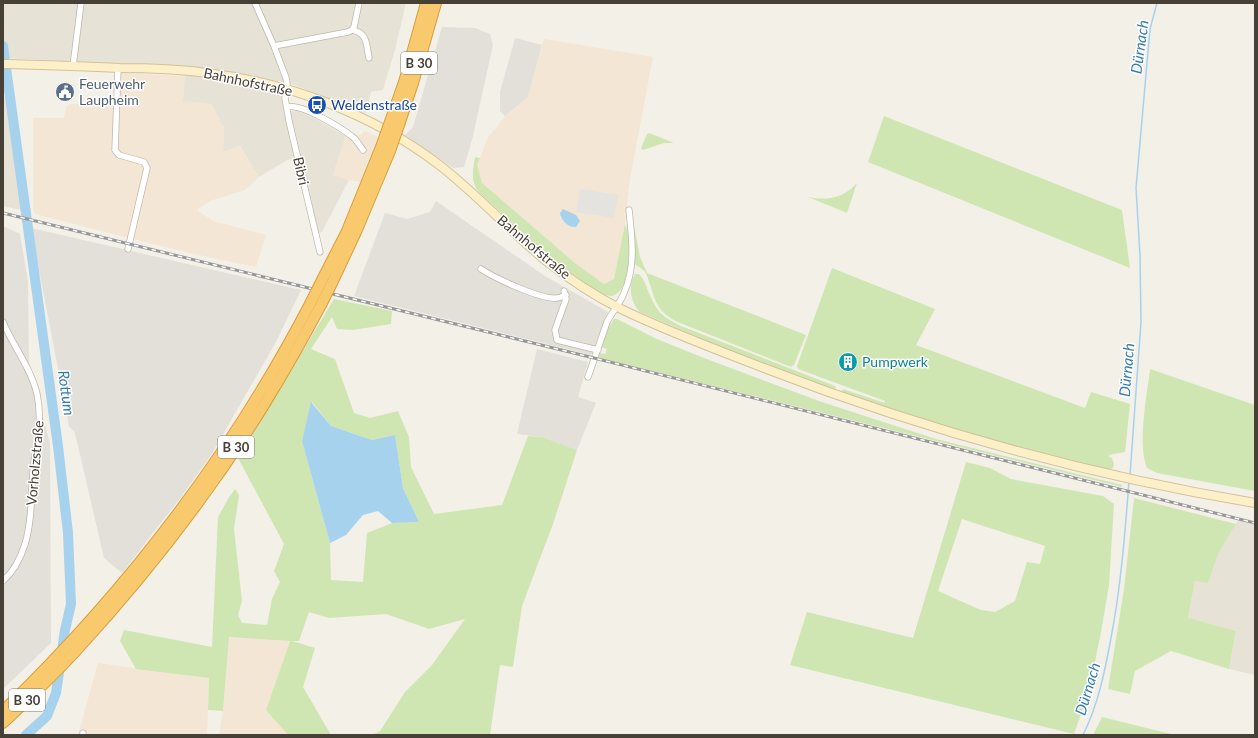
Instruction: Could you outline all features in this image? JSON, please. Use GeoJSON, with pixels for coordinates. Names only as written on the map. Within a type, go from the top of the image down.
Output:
{"type":"FeatureCollection","features":[{"type":"Feature","properties":{"kind":"highway","name":"B 30"},"geometry":{"type":"LineString","coordinates":[[396,121],[426,3]]}},
{"type":"Feature","properties":{"kind":"highway","name":"B 30"},"geometry":{"type":"LineString","coordinates":[[133,577],[196,490],[259,395],[311,302],[328,280],[356,232],[396,121],[413,83],[436,3]]}},
{"type":"Feature","properties":{"kind":"highway","name":"B 30"},"geometry":{"type":"LineString","coordinates":[[3,723],[73,655],[123,589],[203,496],[267,400],[321,305],[328,280]]}},
{"type":"Feature","properties":{"kind":"highway","name":"B 30"},"geometry":{"type":"LineString","coordinates":[[3,711],[52,663],[123,589]]}},
{"type":"Feature","properties":{"kind":"main road","name":"Bahnhofstraße"},"geometry":{"type":"LineString","coordinates":[[3,64],[153,68],[203,72],[231,76],[286,88],[329,103],[351,112],[401,139],[424,154],[461,182],[545,259],[585,288],[617,306],[686,338],[789,378],[966,437],[1027,454],[1122,477],[1255,503]]}},
{"type":"Feature","properties":{"kind":"street"},"geometry":{"type":"LineString","coordinates":[[73,66],[81,3]]}},
{"type":"Feature","properties":{"kind":"street"},"geometry":{"type":"LineString","coordinates":[[255,3],[286,78],[286,88]]}},
{"type":"Feature","properties":{"kind":"street"},"geometry":{"type":"LineString","coordinates":[[352,30],[359,3]]}},
{"type":"Feature","properties":{"kind":"street"},"geometry":{"type":"LineString","coordinates":[[274,46],[344,33],[352,30],[360,31],[363,33],[369,58]]}},
{"type":"Feature","properties":{"kind":"street"},"geometry":{"type":"LineString","coordinates":[[118,68],[115,150],[119,155],[144,162],[147,168],[128,249]]}},
{"type":"Feature","properties":{"kind":"street","name":"Bibri"},"geometry":{"type":"LineString","coordinates":[[286,88],[285,98],[287,108],[320,252]]}},
{"type":"Feature","properties":{"kind":"street","name":"Bahnhofstraße"},"geometry":{"type":"LineString","coordinates":[[287,108],[292,106],[300,108],[318,116],[351,136],[364,150]]}},
{"type":"Feature","properties":{"kind":"street"},"geometry":{"type":"LineString","coordinates":[[588,377],[609,318],[625,291],[632,269],[632,244],[629,210]]}},
{"type":"Feature","properties":{"kind":"street"},"geometry":{"type":"LineString","coordinates":[[481,269],[497,278],[537,294],[557,298],[565,293],[565,303],[555,330],[556,340],[598,350]]}},
{"type":"Feature","properties":{"kind":"street","name":"Vorholzstraße"},"geometry":{"type":"LineString","coordinates":[[3,322],[37,393],[40,425],[33,472],[29,530],[24,546],[16,563],[3,581]]}},
{"type":"Feature","properties":{"kind":"shaded area"},"geometry":{"type":"Polygon","coordinates":[[[3,3],[406,3],[395,50],[383,90],[371,92],[366,113],[294,85],[278,81],[285,112],[298,111],[316,119],[346,136],[333,175],[349,180],[322,232],[318,234],[301,157],[287,160],[259,177],[240,146],[223,152],[224,127],[183,101],[185,67],[3,58],[3,3]]]}},
{"type":"Feature","properties":{"kind":"shaded area"},"geometry":{"type":"Polygon","coordinates":[[[442,27],[475,28],[490,34],[493,45],[472,140],[464,167],[453,168],[405,135],[413,127],[442,27]]]}},
{"type":"Feature","properties":{"kind":"shaded area"},"geometry":{"type":"Polygon","coordinates":[[[515,38],[542,45],[528,97],[505,116],[500,111],[500,92],[515,38]]]}},
{"type":"Feature","properties":{"kind":"shaded area"},"geometry":{"type":"Polygon","coordinates":[[[544,39],[653,57],[630,179],[625,224],[614,280],[604,284],[575,263],[482,183],[477,165],[488,137],[505,116],[528,97],[544,39]]]}},
{"type":"Feature","properties":{"kind":"shaded area"},"geometry":{"type":"Polygon","coordinates":[[[121,73],[185,76],[183,101],[212,104],[224,128],[223,152],[240,146],[259,177],[245,190],[210,201],[197,210],[213,221],[266,235],[256,267],[194,254],[35,214],[33,211],[33,118],[64,118],[66,106],[70,104],[118,105],[121,73]]]}},
{"type":"Feature","properties":{"kind":"shaded area"},"geometry":{"type":"Polygon","coordinates":[[[3,93],[10,117],[21,210],[3,206],[3,93]]]}},
{"type":"Feature","properties":{"kind":"shaded area"},"geometry":{"type":"Polygon","coordinates":[[[365,131],[378,137],[360,182],[333,175],[346,136],[360,135],[365,131]]]}},
{"type":"Feature","properties":{"kind":"shaded area"},"geometry":{"type":"Polygon","coordinates":[[[580,189],[618,195],[614,218],[576,212],[580,189]]]}},
{"type":"Feature","properties":{"kind":"shaded area"},"geometry":{"type":"Polygon","coordinates":[[[436,201],[545,276],[608,312],[591,355],[354,296],[385,213],[407,219],[430,212],[436,201]]]}},
{"type":"Feature","properties":{"kind":"shaded area"},"geometry":{"type":"Polygon","coordinates":[[[3,226],[20,234],[28,282],[29,366],[50,443],[51,643],[3,689],[3,226]]]}},
{"type":"Feature","properties":{"kind":"shaded area"},"geometry":{"type":"Polygon","coordinates":[[[31,228],[301,290],[276,342],[211,455],[181,497],[122,573],[104,558],[75,433],[69,426],[31,228]]]}},
{"type":"Feature","properties":{"kind":"shaded area"},"geometry":{"type":"Polygon","coordinates":[[[537,349],[588,362],[578,397],[596,403],[577,450],[542,437],[517,434],[537,349]]]}},
{"type":"Feature","properties":{"kind":"shaded area"},"geometry":{"type":"Polygon","coordinates":[[[1238,520],[1255,525],[1255,675],[1229,669],[1236,631],[1188,619],[1195,580],[1208,583],[1219,552],[1238,520]]]}},
{"type":"Feature","properties":{"kind":"shaded area"},"geometry":{"type":"Polygon","coordinates":[[[229,637],[290,641],[266,710],[288,735],[219,735],[223,711],[229,637]]]}},
{"type":"Feature","properties":{"kind":"shaded area"},"geometry":{"type":"Polygon","coordinates":[[[98,663],[209,678],[207,735],[78,735],[98,663]]]}},
{"type":"Feature","properties":{"kind":"green space"},"geometry":{"type":"Polygon","coordinates":[[[884,116],[1122,210],[1130,268],[868,162],[884,116]]]}},
{"type":"Feature","properties":{"kind":"green space"},"geometry":{"type":"Polygon","coordinates":[[[649,133],[674,143],[664,143],[643,150],[641,148],[647,134],[649,133]]]}},
{"type":"Feature","properties":{"kind":"green space"},"geometry":{"type":"Polygon","coordinates":[[[475,157],[480,158],[477,165],[482,183],[575,263],[604,284],[614,279],[625,224],[629,241],[628,264],[623,286],[618,293],[611,296],[604,295],[585,283],[544,253],[479,192],[473,180],[475,157]]]}},
{"type":"Feature","properties":{"kind":"green space"},"geometry":{"type":"Polygon","coordinates":[[[857,183],[847,213],[808,197],[822,199],[835,197],[847,192],[857,183]]]}},
{"type":"Feature","properties":{"kind":"green space"},"geometry":{"type":"Polygon","coordinates":[[[632,216],[640,257],[647,273],[806,335],[794,365],[791,367],[680,323],[664,313],[655,300],[646,274],[635,264],[632,216]]]}},
{"type":"Feature","properties":{"kind":"green space"},"geometry":{"type":"Polygon","coordinates":[[[832,268],[935,309],[916,345],[1085,408],[1091,392],[1130,404],[1125,452],[1109,455],[1114,464],[1113,468],[1108,470],[993,441],[845,394],[842,392],[843,389],[885,403],[885,401],[798,369],[797,366],[832,268]]]}},
{"type":"Feature","properties":{"kind":"green space"},"geometry":{"type":"Polygon","coordinates":[[[635,274],[639,274],[646,284],[651,298],[660,313],[681,326],[835,386],[836,388],[834,391],[742,356],[640,312],[634,304],[631,294],[631,284],[635,274]]]}},
{"type":"Feature","properties":{"kind":"green space"},"geometry":{"type":"Polygon","coordinates":[[[334,299],[392,311],[391,324],[353,330],[337,329],[332,317],[311,349],[335,359],[354,413],[370,418],[398,411],[409,437],[411,467],[434,514],[502,505],[528,436],[542,437],[577,450],[553,524],[522,606],[513,667],[500,665],[490,735],[372,735],[380,731],[405,692],[432,665],[465,619],[429,629],[386,614],[329,618],[309,612],[299,641],[292,641],[315,648],[303,687],[331,735],[288,735],[266,710],[290,641],[229,637],[223,711],[208,710],[209,678],[136,669],[120,641],[124,630],[212,647],[218,517],[235,489],[239,495],[234,529],[242,601],[238,615],[242,623],[267,625],[272,599],[280,582],[274,571],[284,544],[238,458],[334,299]],[[312,402],[302,441],[330,543],[331,580],[363,582],[367,533],[392,523],[419,522],[403,488],[395,435],[372,440],[331,426],[312,402]]]}},
{"type":"Feature","properties":{"kind":"green space"},"geometry":{"type":"Polygon","coordinates":[[[614,319],[617,319],[657,339],[704,358],[819,401],[936,439],[1122,485],[1122,487],[600,358],[598,356],[599,353],[605,354],[607,349],[601,347],[607,330],[614,319]]]}},
{"type":"Feature","properties":{"kind":"green space"},"geometry":{"type":"Polygon","coordinates":[[[1150,369],[1255,405],[1255,491],[1157,473],[1147,468],[1144,458],[1143,433],[1150,369]]]}},
{"type":"Feature","properties":{"kind":"green space"},"geometry":{"type":"Polygon","coordinates":[[[966,462],[990,468],[1011,479],[1103,496],[1114,504],[1109,585],[1102,627],[1089,691],[1074,734],[790,665],[807,612],[913,638],[966,462]],[[962,519],[938,591],[981,610],[995,612],[1015,601],[1027,562],[1040,564],[1045,546],[962,519]]]}},
{"type":"Feature","properties":{"kind":"green space"},"geometry":{"type":"Polygon","coordinates":[[[1134,498],[1236,524],[1219,552],[1208,583],[1195,581],[1188,618],[1236,631],[1229,669],[1171,651],[1135,671],[1130,694],[1108,689],[1124,589],[1134,498]]]}},
{"type":"Feature","properties":{"kind":"green space"},"geometry":{"type":"Polygon","coordinates":[[[1102,717],[1175,735],[1093,735],[1102,717]]]}},
{"type":"Feature","properties":{"kind":"water"},"geometry":{"type":"Polygon","coordinates":[[[563,209],[576,215],[580,221],[576,227],[570,226],[563,221],[560,213],[563,209]]]}},
{"type":"Feature","properties":{"kind":"water"},"geometry":{"type":"Polygon","coordinates":[[[311,402],[331,426],[372,440],[395,435],[403,488],[419,522],[392,523],[378,511],[363,515],[346,535],[330,543],[302,441],[311,402]]]}},
{"type":"Feature","properties":{"kind":"waterway","name":"Dürnach"},"geometry":{"type":"LineString","coordinates":[[1130,475],[1141,322],[1140,255],[1136,188],[1150,29],[1157,3]]}},
{"type":"Feature","properties":{"kind":"waterway","name":"Rottum"},"geometry":{"type":"LineString","coordinates":[[3,46],[58,446],[68,533],[71,604],[65,630],[56,693],[47,716],[26,735]]}},
{"type":"Feature","properties":{"kind":"waterway","name":"Dürnach"},"geometry":{"type":"LineString","coordinates":[[1083,735],[1097,700],[1111,638],[1120,579],[1129,481]]}},
{"type":"Feature","properties":{"kind":"railway"},"geometry":{"type":"LineString","coordinates":[[3,213],[594,358],[1255,523]]}},
{"type":"Feature","properties":{"kind":"place","name":"Feuerwehr Laupheim"},"geometry":{"type":"Point","coordinates":[65,92]}},
{"type":"Feature","properties":{"kind":"place","name":"Weldenstraße"},"geometry":{"type":"Point","coordinates":[317,105]}},
{"type":"Feature","properties":{"kind":"place","name":"Pumpwerk"},"geometry":{"type":"Point","coordinates":[848,362]}}]}
